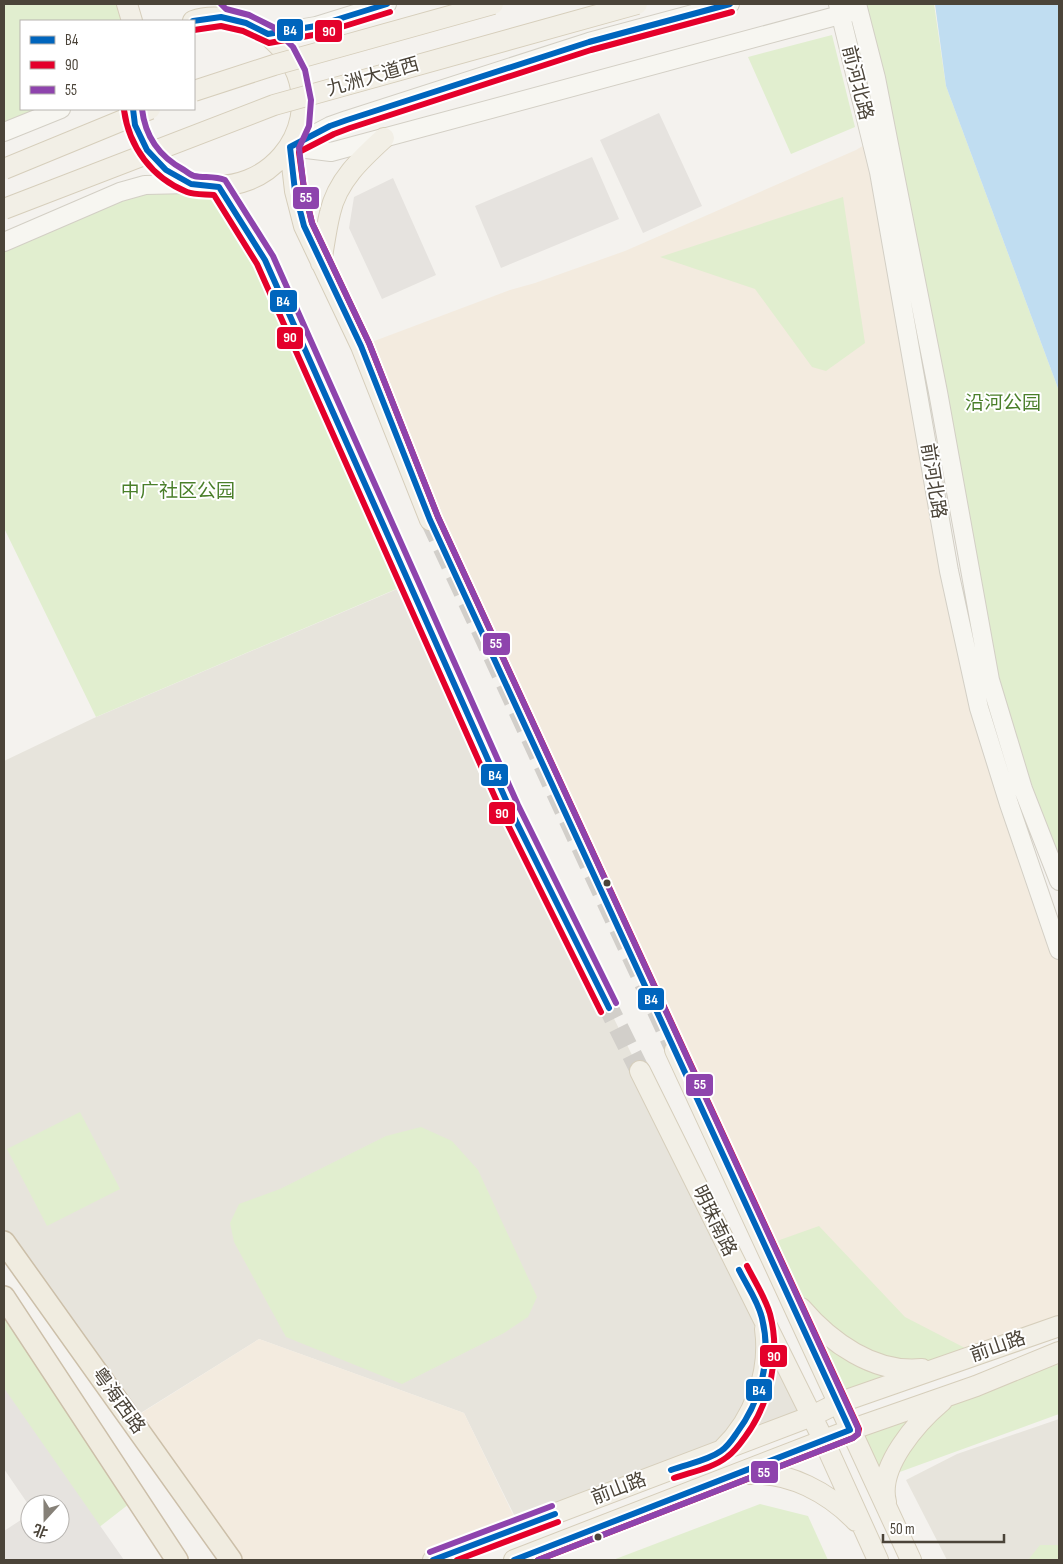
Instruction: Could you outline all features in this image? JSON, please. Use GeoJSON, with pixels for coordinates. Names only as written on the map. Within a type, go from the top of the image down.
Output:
{"type":"FeatureCollection","features":[{"type":"Feature","properties":{"kind":"highway","name":"粤海西路"},"geometry":{"type":"LineString","coordinates":[[4,1242],[231,1560]]}},
{"type":"Feature","properties":{"kind":"highway","name":"粤海西路"},"geometry":{"type":"LineString","coordinates":[[4,1297],[177,1560]]}},
{"type":"Feature","properties":{"kind":"main road"},"geometry":{"type":"LineString","coordinates":[[268,34],[316,26],[387,4]]}},
{"type":"Feature","properties":{"kind":"main road","name":"九洲大道西"},"geometry":{"type":"LineString","coordinates":[[195,91],[274,65],[492,4]]}},
{"type":"Feature","properties":{"kind":"main road","name":"九洲大道西"},"geometry":{"type":"LineString","coordinates":[[4,209],[274,105],[636,4]]}},
{"type":"Feature","properties":{"kind":"main road"},"geometry":{"type":"LineString","coordinates":[[290,147],[330,126],[347,120],[589,42],[730,4]]}},
{"type":"Feature","properties":{"kind":"main road"},"geometry":{"type":"LineString","coordinates":[[290,147],[331,152],[839,9],[857,7]]}},
{"type":"Feature","properties":{"kind":"main road","name":"前河北路"},"geometry":{"type":"LineString","coordinates":[[857,7],[876,78],[900,199],[938,392],[990,680],[1023,790],[1059,881]]}},
{"type":"Feature","properties":{"kind":"main road","name":"前河北路"},"geometry":{"type":"LineString","coordinates":[[839,9],[879,172],[948,571],[979,708],[1008,804],[1059,950]]}},
{"type":"Feature","properties":{"kind":"main road"},"geometry":{"type":"LineString","coordinates":[[4,242],[120,192],[145,185],[191,184],[219,187],[247,182],[272,168],[290,147],[300,124],[302,99],[298,74],[286,52],[268,34],[215,11],[195,20]]}},
{"type":"Feature","properties":{"kind":"main road"},"geometry":{"type":"LineString","coordinates":[[4,132],[59,110]]}},
{"type":"Feature","properties":{"kind":"main road"},"geometry":{"type":"LineString","coordinates":[[133,110],[135,124],[147,150],[166,170],[191,184]]}},
{"type":"Feature","properties":{"kind":"main road"},"geometry":{"type":"LineString","coordinates":[[4,169],[148,110]]}},
{"type":"Feature","properties":{"kind":"main road"},"geometry":{"type":"LineString","coordinates":[[321,263],[330,210],[345,179],[358,161],[384,138]]}},
{"type":"Feature","properties":{"kind":"main road"},"geometry":{"type":"LineString","coordinates":[[290,147],[295,191],[304,226],[361,346],[430,520]]}},
{"type":"Feature","properties":{"kind":"main road"},"geometry":{"type":"LineString","coordinates":[[219,187],[265,260],[389,540]]}},
{"type":"Feature","properties":{"kind":"main road","name":"明珠南路"},"geometry":{"type":"LineString","coordinates":[[675,1050],[911,1560]]}},
{"type":"Feature","properties":{"kind":"main road","name":"明珠南路"},"geometry":{"type":"LineString","coordinates":[[640,1071],[812,1416],[878,1560]]}},
{"type":"Feature","properties":{"kind":"main road"},"geometry":{"type":"LineString","coordinates":[[784,1285],[792,1298],[815,1324],[849,1350],[888,1366],[914,1370],[941,1367]]}},
{"type":"Feature","properties":{"kind":"main road"},"geometry":{"type":"LineString","coordinates":[[721,1451],[734,1438],[746,1420],[753,1408],[760,1387],[765,1365],[766,1345],[761,1315]]}},
{"type":"Feature","properties":{"kind":"main road","name":"前山路"},"geometry":{"type":"LineString","coordinates":[[433,1560],[812,1416],[838,1403],[1059,1326]]}},
{"type":"Feature","properties":{"kind":"main road","name":"前山路"},"geometry":{"type":"LineString","coordinates":[[514,1560],[850,1430],[955,1393],[1059,1352]]}},
{"type":"Feature","properties":{"kind":"main road"},"geometry":{"type":"LineString","coordinates":[[889,1514],[884,1496],[885,1482],[894,1458],[918,1424],[941,1402],[955,1393]]}},
{"type":"Feature","properties":{"kind":"main road"},"geometry":{"type":"LineString","coordinates":[[732,1477],[760,1473],[776,1475],[794,1481],[831,1499],[856,1521],[866,1534]]}},
{"type":"Feature","properties":{"kind":"shaded area"},"geometry":{"type":"Polygon","coordinates":[[[659,113],[702,206],[643,233],[600,140],[659,113]]]}},
{"type":"Feature","properties":{"kind":"shaded area"},"geometry":{"type":"Polygon","coordinates":[[[871,141],[979,709],[1059,950],[1059,1326],[839,1403],[430,520],[361,346],[510,290],[625,251],[856,150],[871,141]]]}},
{"type":"Feature","properties":{"kind":"shaded area"},"geometry":{"type":"Polygon","coordinates":[[[592,157],[619,219],[501,268],[475,206],[592,157]]]}},
{"type":"Feature","properties":{"kind":"shaded area"},"geometry":{"type":"Polygon","coordinates":[[[393,178],[436,275],[382,299],[349,228],[354,197],[393,178]]]}},
{"type":"Feature","properties":{"kind":"shaded area"},"geometry":{"type":"Polygon","coordinates":[[[409,584],[510,809],[811,1416],[520,1527],[464,1413],[259,1339],[131,1419],[4,1241],[4,761],[94,718],[409,584]]]}},
{"type":"Feature","properties":{"kind":"shaded area"},"geometry":{"type":"Polygon","coordinates":[[[259,1339],[464,1413],[519,1527],[431,1560],[231,1560],[132,1419],[259,1339]]]}},
{"type":"Feature","properties":{"kind":"shaded area"},"geometry":{"type":"Polygon","coordinates":[[[4,1388],[124,1560],[6,1560],[4,1557],[4,1531],[20,1521],[20,1544],[70,1544],[70,1494],[21,1494],[4,1469],[4,1388]]]}},
{"type":"Feature","properties":{"kind":"shaded area"},"geometry":{"type":"Polygon","coordinates":[[[1059,1419],[1059,1560],[947,1560],[906,1480],[957,1454],[1059,1419]]]}},
{"type":"Feature","properties":{"kind":"green space"},"geometry":{"type":"Polygon","coordinates":[[[4,4],[125,4],[128,20],[20,20],[20,110],[52,110],[4,129],[4,4]]]}},
{"type":"Feature","properties":{"kind":"green space","name":"沿河公园"},"geometry":{"type":"Polygon","coordinates":[[[850,4],[934,4],[946,86],[1059,391],[1059,875],[1010,744],[894,132],[850,4]]]}},
{"type":"Feature","properties":{"kind":"green space"},"geometry":{"type":"Polygon","coordinates":[[[832,35],[855,127],[791,154],[748,57],[832,35]]]}},
{"type":"Feature","properties":{"kind":"green space","name":"中广社区公园"},"geometry":{"type":"Polygon","coordinates":[[[219,188],[265,260],[408,584],[96,717],[4,528],[4,241],[120,192],[219,188]]]}},
{"type":"Feature","properties":{"kind":"green space"},"geometry":{"type":"Polygon","coordinates":[[[843,197],[865,343],[826,371],[812,367],[755,289],[660,257],[843,197]]]}},
{"type":"Feature","properties":{"kind":"green space"},"geometry":{"type":"Polygon","coordinates":[[[80,1112],[120,1189],[47,1226],[7,1149],[80,1112]]]}},
{"type":"Feature","properties":{"kind":"green space"},"geometry":{"type":"Polygon","coordinates":[[[421,1127],[452,1141],[478,1170],[537,1297],[528,1317],[504,1333],[402,1384],[286,1337],[234,1242],[230,1223],[239,1204],[280,1189],[386,1136],[421,1127]]]}},
{"type":"Feature","properties":{"kind":"green space"},"geometry":{"type":"Polygon","coordinates":[[[819,1226],[905,1317],[965,1348],[843,1393],[774,1242],[819,1226]]]}},
{"type":"Feature","properties":{"kind":"green space"},"geometry":{"type":"Polygon","coordinates":[[[4,1311],[129,1504],[93,1532],[70,1498],[70,1494],[67,1494],[4,1400],[4,1311]]]}},
{"type":"Feature","properties":{"kind":"green space"},"geometry":{"type":"Polygon","coordinates":[[[1059,1364],[1059,1414],[886,1477],[861,1435],[1059,1364]]]}},
{"type":"Feature","properties":{"kind":"green space"},"geometry":{"type":"Polygon","coordinates":[[[760,1504],[808,1516],[828,1560],[613,1560],[760,1504]]]}},
{"type":"Feature","properties":{"kind":"green space"},"geometry":{"type":"Polygon","coordinates":[[[1040,1545],[1059,1545],[1059,1560],[1028,1560],[1040,1545]]]}},
{"type":"Feature","properties":{"kind":"water"},"geometry":{"type":"Polygon","coordinates":[[[935,4],[1059,4],[1059,391],[946,86],[935,4]]]}},
{"type":"Feature","properties":{"kind":"tunnel"},"geometry":{"type":"LineString","coordinates":[[430,520],[675,1050]]}},
{"type":"Feature","properties":{"kind":"tunnel"},"geometry":{"type":"LineString","coordinates":[[389,539],[510,809],[640,1071]]}},
{"type":"Feature","properties":{"kind":"transit line","name":"55"},"geometry":{"type":"LineString","coordinates":[[221,4],[226,9],[249,15],[273,27],[293,47],[305,70],[311,100],[309,126],[299,148],[304,189],[312,223],[369,343],[438,517],[858,1428],[858,1434],[853,1438],[538,1560]]}},
{"type":"Feature","properties":{"kind":"transit line","name":"B4"},"geometry":{"type":"LineString","coordinates":[[195,21],[221,17],[246,23],[268,34],[316,26],[387,4]]}},
{"type":"Feature","properties":{"kind":"transit line","name":"B4"},"geometry":{"type":"LineString","coordinates":[[514,1560],[850,1430],[430,520],[361,346],[304,226],[295,191],[290,147],[330,126],[347,120],[589,42],[730,4]]}},
{"type":"Feature","properties":{"kind":"transit line","name":"90"},"geometry":{"type":"LineString","coordinates":[[195,30],[221,26],[243,31],[269,43],[319,34],[390,12]]}},
{"type":"Feature","properties":{"kind":"transit line","name":"90"},"geometry":{"type":"LineString","coordinates":[[538,1560],[853,1438],[858,1434],[859,1429],[438,517],[369,343],[312,223],[304,189],[299,152],[350,128],[591,50],[732,12]]}},
{"type":"Feature","properties":{"kind":"transit line","name":"90"},"geometry":{"type":"LineString","coordinates":[[124,110],[131,136],[144,160],[153,170],[174,186],[190,193],[214,195],[257,264],[502,813],[601,1012]]}},
{"type":"Feature","properties":{"kind":"transit line","name":"B4"},"geometry":{"type":"LineString","coordinates":[[133,110],[135,125],[147,150],[166,170],[191,184],[219,187],[265,260],[510,809],[609,1008]]}},
{"type":"Feature","properties":{"kind":"transit line","name":"55"},"geometry":{"type":"LineString","coordinates":[[142,110],[150,137],[161,152],[175,165],[194,176],[225,180],[273,256],[518,805],[616,1003]]}},
{"type":"Feature","properties":{"kind":"transit line","name":"90"},"geometry":{"type":"LineString","coordinates":[[674,1478],[715,1464],[732,1453],[754,1424],[767,1394],[774,1362],[773,1330],[770,1314],[747,1266]]}},
{"type":"Feature","properties":{"kind":"transit line","name":"B4"},"geometry":{"type":"LineString","coordinates":[[671,1470],[710,1457],[723,1449],[745,1421],[758,1394],[765,1364],[765,1333],[758,1306],[739,1270]]}},
{"type":"Feature","properties":{"kind":"transit line","name":"55"},"geometry":{"type":"LineString","coordinates":[[430,1552],[552,1506]]}},
{"type":"Feature","properties":{"kind":"transit line","name":"B4"},"geometry":{"type":"LineString","coordinates":[[433,1560],[555,1514]]}},
{"type":"Feature","properties":{"kind":"transit line","name":"90"},"geometry":{"type":"LineString","coordinates":[[457,1560],[558,1522]]}}]}
